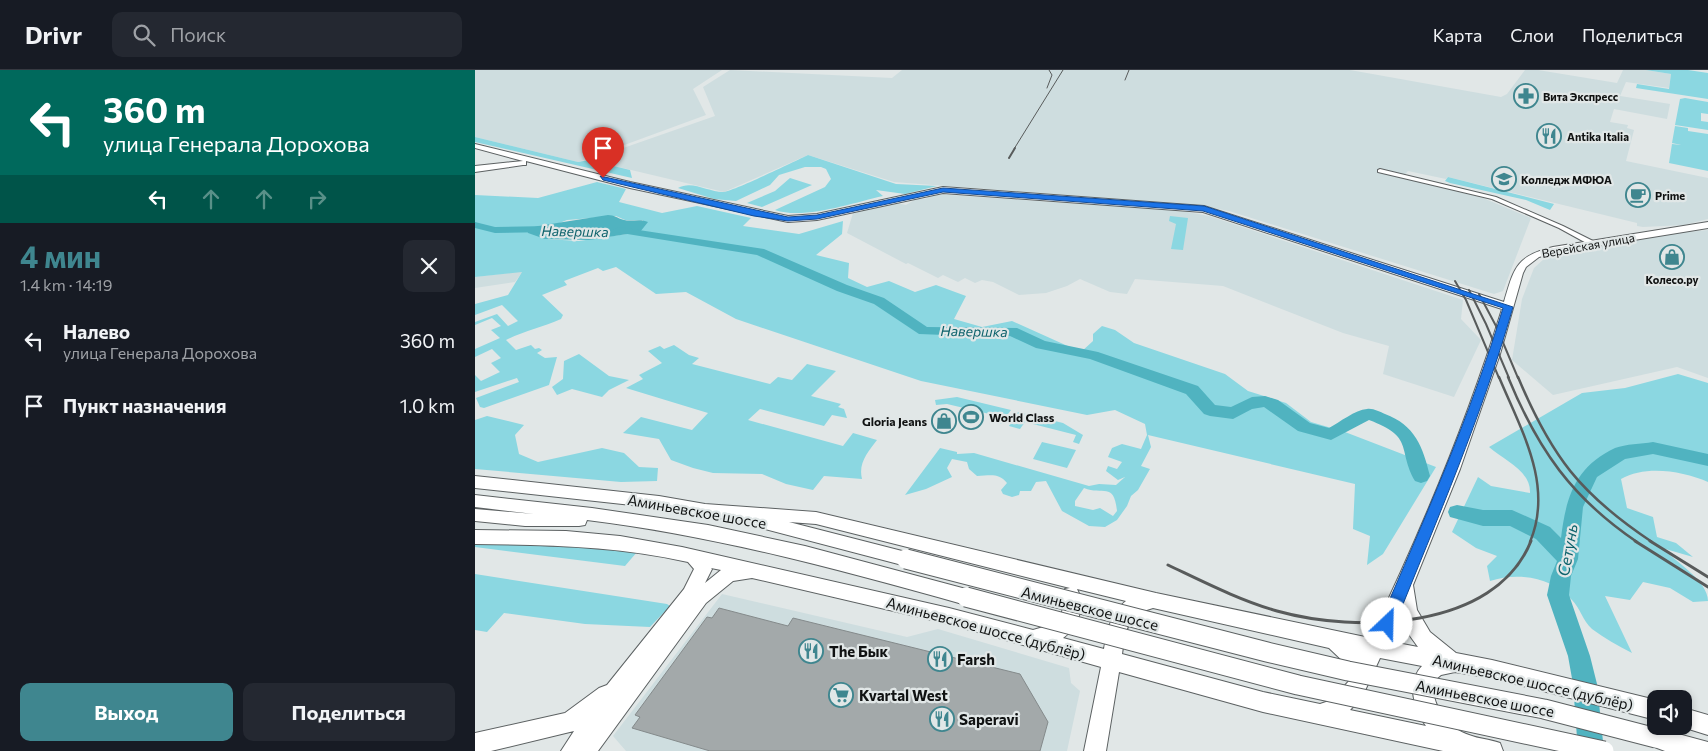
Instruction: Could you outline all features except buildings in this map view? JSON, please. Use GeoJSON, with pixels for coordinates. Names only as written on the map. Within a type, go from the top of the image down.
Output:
{"type":"FeatureCollection","features":[{"type":"Feature","properties":{"kind":"street"},"geometry":{"type":"LineString","coordinates":[[475,164],[487,153],[479,147]]}},
{"type":"Feature","properties":{"kind":"street"},"geometry":{"type":"LineString","coordinates":[[479,147],[754,213],[788,219],[817,217],[943,190],[1204,209],[1508,307]]}},
{"type":"Feature","properties":{"kind":"street"},"geometry":{"type":"LineString","coordinates":[[475,169],[512,163],[551,165]]}},
{"type":"Feature","properties":{"kind":"street"},"geometry":{"type":"LineString","coordinates":[[1380,171],[1493,198],[1593,243]]}},
{"type":"Feature","properties":{"kind":"street","name":"Верейская улица"},"geometry":{"type":"LineString","coordinates":[[1316,714],[1338,708],[1349,699],[1376,648],[1404,585],[1495,354],[1518,273],[1528,260],[1541,252],[1708,225]]}},
{"type":"Feature","properties":{"kind":"street","name":"Аминьевское шоссе"},"geometry":{"type":"LineString","coordinates":[[475,482],[659,502],[792,528],[1267,652],[1348,671],[1544,709],[1703,751]]}},
{"type":"Feature","properties":{"kind":"street","name":"Аминьевское шоссе"},"geometry":{"type":"LineString","coordinates":[[475,501],[644,522],[709,532],[780,547],[1274,679],[1348,697],[1543,735],[1604,751]]}},
{"type":"Feature","properties":{"kind":"street","name":"Аминьевское шоссе (дублёр)"},"geometry":{"type":"LineString","coordinates":[[706,510],[816,518],[1156,601],[1331,640],[1524,676],[1647,708]]}},
{"type":"Feature","properties":{"kind":"street"},"geometry":{"type":"LineString","coordinates":[[475,515],[525,520],[644,522]]}},
{"type":"Feature","properties":{"kind":"street","name":"Аминьевское шоссе (дублёр)"},"geometry":{"type":"LineString","coordinates":[[475,537],[566,538],[620,543],[691,556],[949,616],[1110,661],[1316,714],[1483,749]]}},
{"type":"Feature","properties":{"kind":"street"},"geometry":{"type":"LineString","coordinates":[[572,751],[623,679],[690,595],[700,579],[703,570],[701,563],[691,556]]}},
{"type":"Feature","properties":{"kind":"street"},"geometry":{"type":"LineString","coordinates":[[585,751],[700,597],[729,574],[739,572],[765,573]]}},
{"type":"Feature","properties":{"kind":"street"},"geometry":{"type":"LineString","coordinates":[[1025,637],[1039,638],[1053,634],[1065,626],[1072,615],[1073,602],[1069,591],[1061,582],[1050,576]]}},
{"type":"Feature","properties":{"kind":"street"},"geometry":{"type":"LineString","coordinates":[[1404,585],[1405,602],[1417,632],[1436,651],[1459,663]]}},
{"type":"Feature","properties":{"kind":"street"},"geometry":{"type":"LineString","coordinates":[[1095,751],[1110,661],[1122,618],[1130,608],[1139,603],[1156,601]]}},
{"type":"Feature","properties":{"kind":"street"},"geometry":{"type":"LineString","coordinates":[[1331,640],[1342,646],[1354,658],[1359,671],[1359,683]]}},
{"type":"Feature","properties":{"kind":"street"},"geometry":{"type":"LineString","coordinates":[[1459,663],[1444,664],[1431,670],[1424,680],[1423,695],[1428,711],[1440,727],[1456,740],[1483,749]]}},
{"type":"Feature","properties":{"kind":"street"},"geometry":{"type":"LineString","coordinates":[[475,744],[568,723],[581,716],[623,679]]}},
{"type":"Feature","properties":{"kind":"street"},"geometry":{"type":"LineString","coordinates":[[1692,720],[1708,725]]}},
{"type":"Feature","properties":{"kind":"street"},"geometry":{"type":"LineString","coordinates":[[475,748],[487,751]]}},
{"type":"Feature","properties":{"kind":"shaded area"},"geometry":{"type":"Polygon","coordinates":[[[475,70],[722,70],[693,89],[706,115],[578,162],[475,137],[475,70]]]}},
{"type":"Feature","properties":{"kind":"shaded area"},"geometry":{"type":"Polygon","coordinates":[[[730,70],[892,78],[902,70],[1350,70],[1501,97],[1507,94],[1525,70],[1538,70],[1617,83],[1623,70],[1646,70],[1671,74],[1669,88],[1626,82],[1620,96],[1670,104],[1667,119],[1614,109],[1610,122],[1628,125],[1627,128],[1634,130],[1626,161],[1708,178],[1708,219],[1684,225],[1643,227],[1637,226],[1637,223],[1448,177],[1446,179],[1408,171],[1402,178],[1483,198],[1531,218],[1503,291],[1494,294],[1229,211],[1197,205],[894,182],[808,155],[724,192],[589,160],[715,116],[703,87],[730,70]]]}},
{"type":"Feature","properties":{"kind":"shaded area"},"geometry":{"type":"Polygon","coordinates":[[[1646,70],[1688,70],[1708,73],[1708,99],[1636,88],[1637,84],[1669,89],[1671,74],[1646,70]]]}},
{"type":"Feature","properties":{"kind":"shaded area"},"geometry":{"type":"Polygon","coordinates":[[[1685,98],[1708,102],[1708,114],[1701,113],[1701,121],[1708,122],[1708,130],[1675,125],[1680,99],[1685,98]]]}},
{"type":"Feature","properties":{"kind":"shaded area"},"geometry":{"type":"Polygon","coordinates":[[[1675,126],[1688,128],[1688,131],[1708,134],[1708,171],[1669,163],[1672,144],[1681,145],[1672,143],[1675,126]]]}},
{"type":"Feature","properties":{"kind":"shaded area"},"geometry":{"type":"Polygon","coordinates":[[[475,137],[578,162],[589,160],[630,170],[632,178],[475,142],[475,137]]]}},
{"type":"Feature","properties":{"kind":"shaded area"},"geometry":{"type":"Polygon","coordinates":[[[808,155],[896,184],[937,186],[905,194],[876,190],[883,196],[814,212],[800,213],[787,213],[775,210],[825,187],[831,179],[826,169],[821,167],[805,167],[779,175],[770,185],[736,201],[714,199],[678,188],[689,185],[723,192],[729,191],[808,155]]]}},
{"type":"Feature","properties":{"kind":"shaded area"},"geometry":{"type":"Polygon","coordinates":[[[1448,177],[1554,204],[1550,210],[1526,200],[1450,183],[1445,181],[1448,177]]]}},
{"type":"Feature","properties":{"kind":"shaded area"},"geometry":{"type":"Polygon","coordinates":[[[790,178],[812,185],[762,207],[747,203],[775,191],[790,178]]]}},
{"type":"Feature","properties":{"kind":"shaded area"},"geometry":{"type":"Polygon","coordinates":[[[597,182],[626,189],[619,202],[662,213],[697,206],[751,218],[743,226],[799,234],[843,221],[842,234],[816,255],[849,263],[848,278],[867,287],[889,281],[915,292],[936,285],[966,296],[954,319],[982,327],[1012,321],[1081,352],[1093,341],[1093,334],[1102,326],[1115,330],[1134,343],[1225,374],[1248,391],[1286,403],[1311,422],[1345,432],[1436,467],[1383,554],[1367,565],[1370,536],[1353,529],[1355,484],[1148,435],[1151,447],[1141,466],[1150,469],[1117,520],[1105,527],[1089,526],[1062,511],[1046,481],[1036,482],[1031,491],[1020,491],[1019,495],[1012,497],[1003,494],[1001,490],[1007,483],[1000,477],[993,475],[977,476],[969,469],[967,462],[952,459],[947,468],[952,477],[926,489],[905,495],[940,448],[957,452],[957,454],[974,453],[1089,486],[1099,484],[1116,485],[1125,477],[1118,480],[1106,471],[1108,466],[1117,469],[1122,462],[1108,457],[1112,448],[1122,444],[1141,449],[1147,435],[1145,424],[1115,410],[1087,415],[921,381],[736,319],[686,292],[656,294],[616,267],[603,271],[598,268],[564,281],[567,285],[542,295],[563,315],[561,319],[506,340],[516,350],[531,345],[535,349],[539,348],[542,350],[537,353],[545,358],[557,357],[549,385],[484,408],[480,407],[476,398],[519,382],[517,378],[475,392],[475,375],[481,381],[500,372],[491,363],[501,358],[492,349],[475,357],[475,349],[500,338],[491,330],[501,326],[492,318],[475,325],[475,322],[497,314],[508,326],[518,321],[502,305],[475,315],[475,304],[508,295],[522,272],[475,277],[475,195],[538,198],[597,182]],[[616,216],[567,220],[557,224],[538,226],[545,239],[579,241],[640,232],[643,220],[625,220],[616,216]],[[1084,488],[1075,501],[1075,506],[1093,510],[1100,508],[1113,516],[1117,511],[1116,502],[1110,493],[1084,488]]]}},
{"type":"Feature","properties":{"kind":"shaded area"},"geometry":{"type":"Polygon","coordinates":[[[935,194],[1182,211],[1209,216],[1463,300],[1461,319],[1481,340],[1454,397],[1383,374],[1389,346],[1343,333],[1223,286],[1135,279],[1127,294],[1110,292],[1080,279],[1067,286],[1046,293],[1019,295],[993,282],[982,280],[975,283],[965,278],[958,282],[943,275],[938,278],[908,263],[906,264],[847,233],[853,213],[896,203],[906,205],[916,199],[925,199],[935,194]]]}},
{"type":"Feature","properties":{"kind":"shaded area"},"geometry":{"type":"Polygon","coordinates":[[[1170,216],[1188,218],[1183,250],[1171,249],[1176,224],[1169,221],[1170,216]]]}},
{"type":"Feature","properties":{"kind":"shaded area"},"geometry":{"type":"Polygon","coordinates":[[[1708,230],[1708,378],[1677,367],[1553,395],[1512,360],[1522,299],[1534,268],[1545,258],[1552,255],[1667,234],[1708,230]]]}},
{"type":"Feature","properties":{"kind":"shaded area"},"geometry":{"type":"Polygon","coordinates":[[[523,271],[515,282],[475,288],[475,277],[523,271]]]}},
{"type":"Feature","properties":{"kind":"shaded area"},"geometry":{"type":"Polygon","coordinates":[[[674,345],[689,355],[699,358],[692,364],[770,384],[778,377],[792,380],[807,364],[836,371],[811,396],[841,404],[838,407],[844,409],[847,418],[832,415],[824,426],[760,409],[748,420],[843,446],[853,433],[877,440],[867,453],[861,468],[862,479],[824,476],[813,490],[786,484],[762,474],[713,473],[671,460],[659,439],[623,433],[641,417],[692,430],[708,413],[626,388],[643,379],[639,375],[662,363],[648,351],[660,346],[664,349],[674,345]]]}},
{"type":"Feature","properties":{"kind":"shaded area"},"geometry":{"type":"Polygon","coordinates":[[[579,354],[609,376],[629,380],[609,390],[602,397],[572,389],[557,395],[552,387],[563,379],[564,361],[579,354]]]}},
{"type":"Feature","properties":{"kind":"shaded area"},"geometry":{"type":"Polygon","coordinates":[[[1678,374],[1708,383],[1708,482],[1687,475],[1664,471],[1641,472],[1621,479],[1627,508],[1653,517],[1657,537],[1676,543],[1693,557],[1662,548],[1697,579],[1707,594],[1708,601],[1693,602],[1670,588],[1643,582],[1630,600],[1605,596],[1632,653],[1592,629],[1572,600],[1555,586],[1523,577],[1501,578],[1490,581],[1487,566],[1497,556],[1476,548],[1452,532],[1478,477],[1491,486],[1530,493],[1526,478],[1521,472],[1489,447],[1582,393],[1625,388],[1678,374]]]}},
{"type":"Feature","properties":{"kind":"shaded area"},"geometry":{"type":"Polygon","coordinates":[[[957,397],[1011,410],[1001,424],[994,423],[998,416],[947,404],[936,405],[935,400],[957,397]]]}},
{"type":"Feature","properties":{"kind":"shaded area"},"geometry":{"type":"Polygon","coordinates":[[[1018,412],[1063,423],[1083,435],[1079,444],[1073,442],[1076,435],[1025,422],[1020,429],[1009,426],[1018,412]]]}},
{"type":"Feature","properties":{"kind":"shaded area"},"geometry":{"type":"Polygon","coordinates":[[[487,416],[524,425],[515,435],[519,454],[538,462],[602,448],[624,453],[639,467],[658,468],[657,481],[621,482],[475,469],[475,420],[487,416]]]}},
{"type":"Feature","properties":{"kind":"shaded area"},"geometry":{"type":"Polygon","coordinates":[[[1042,442],[1076,450],[1067,468],[1033,459],[1042,442]]]}},
{"type":"Feature","properties":{"kind":"shaded area"},"geometry":{"type":"Polygon","coordinates":[[[475,543],[561,544],[637,552],[625,566],[475,547],[475,543]]]}},
{"type":"Feature","properties":{"kind":"shaded area"},"geometry":{"type":"Polygon","coordinates":[[[475,574],[670,606],[650,627],[585,624],[504,613],[487,632],[475,630],[475,574]]]}},
{"type":"Feature","properties":{"kind":"shaded area","name":"Kvartal West"},"geometry":{"type":"Polygon","coordinates":[[[722,594],[907,637],[938,629],[1069,668],[1071,683],[1080,691],[1067,751],[626,751],[613,736],[722,594]]]}},
{"type":"Feature","properties":{"kind":"water"},"geometry":{"type":"Polygon","coordinates":[[[608,215],[624,220],[648,222],[640,232],[589,240],[545,239],[528,233],[527,229],[538,226],[608,215]]]}},
{"type":"Feature","properties":{"kind":"waterway","name":"Навершка"},"geometry":{"type":"LineString","coordinates":[[475,225],[495,230],[550,229]]}},
{"type":"Feature","properties":{"kind":"waterway","name":"Навершка"},"geometry":{"type":"LineString","coordinates":[[619,230],[760,252],[842,288],[879,301],[924,331],[996,333],[1012,331],[1041,345],[1093,355],[1192,390],[1210,410],[1233,413],[1257,401],[1265,401],[1304,427],[1331,434],[1368,414],[1392,424],[1407,435],[1415,451],[1421,476]]}},
{"type":"Feature","properties":{"kind":"waterway","name":"Сетунь"},"geometry":{"type":"LineString","coordinates":[[1568,559],[1574,507],[1590,473],[1621,453],[1653,448],[1708,460]]}},
{"type":"Feature","properties":{"kind":"waterway","name":"Навершка"},"geometry":{"type":"LineString","coordinates":[[1457,512],[1483,518],[1512,518],[1543,533],[1568,559]]}},
{"type":"Feature","properties":{"kind":"waterway","name":"Сетунь"},"geometry":{"type":"LineString","coordinates":[[1568,559],[1561,576],[1558,595],[1579,656],[1585,684],[1591,751]]}},
{"type":"Feature","properties":{"kind":"railway"},"geometry":{"type":"LineString","coordinates":[[1047,88],[1052,75],[1049,70]]}},
{"type":"Feature","properties":{"kind":"railway"},"geometry":{"type":"LineString","coordinates":[[1014,149],[1063,70]]}},
{"type":"Feature","properties":{"kind":"railway"},"geometry":{"type":"LineString","coordinates":[[1125,80],[1129,70]]}},
{"type":"Feature","properties":{"kind":"railway"},"geometry":{"type":"LineString","coordinates":[[1009,158],[1015,148]]}},
{"type":"Feature","properties":{"kind":"railway"},"geometry":{"type":"LineString","coordinates":[[1455,281],[1466,300],[1499,378]]}},
{"type":"Feature","properties":{"kind":"railway"},"geometry":{"type":"LineString","coordinates":[[1469,290],[1509,378]]}},
{"type":"Feature","properties":{"kind":"railway"},"geometry":{"type":"LineString","coordinates":[[1479,294],[1496,326],[1518,378]]}},
{"type":"Feature","properties":{"kind":"railway"},"geometry":{"type":"LineString","coordinates":[[1499,377],[1525,437],[1537,479],[1536,521],[1530,542]]}},
{"type":"Feature","properties":{"kind":"railway"},"geometry":{"type":"LineString","coordinates":[[1508,377],[1532,427],[1559,470],[1594,508],[1637,542]]}},
{"type":"Feature","properties":{"kind":"railway"},"geometry":{"type":"LineString","coordinates":[[1518,377],[1543,429],[1570,471],[1605,507],[1652,542]]}},
{"type":"Feature","properties":{"kind":"railway"},"geometry":{"type":"LineString","coordinates":[[1168,565],[1235,596],[1277,611],[1309,618],[1345,622],[1382,622],[1420,618],[1455,608],[1487,593],[1513,571],[1531,541]]}},
{"type":"Feature","properties":{"kind":"railway"},"geometry":{"type":"LineString","coordinates":[[1635,541],[1708,587]]}},
{"type":"Feature","properties":{"kind":"railway"},"geometry":{"type":"LineString","coordinates":[[1650,541],[1708,577]]}},
{"type":"Feature","properties":{"kind":"place","name":"Вита Экспресс"},"geometry":{"type":"Point","coordinates":[1526,96]}},
{"type":"Feature","properties":{"kind":"place","name":"Antika Italia"},"geometry":{"type":"Point","coordinates":[1549,136]}},
{"type":"Feature","properties":{"kind":"place","name":"Колледж МФЮА"},"geometry":{"type":"Point","coordinates":[1504,179]}},
{"type":"Feature","properties":{"kind":"place","name":"Prime"},"geometry":{"type":"Point","coordinates":[1638,195]}},
{"type":"Feature","properties":{"kind":"place","name":"Колесо.ру"},"geometry":{"type":"Point","coordinates":[1672,257]}},
{"type":"Feature","properties":{"kind":"place","name":"World Class"},"geometry":{"type":"Point","coordinates":[971,417]}},
{"type":"Feature","properties":{"kind":"place","name":"Gloria Jeans"},"geometry":{"type":"Point","coordinates":[944,421]}},
{"type":"Feature","properties":{"kind":"place","name":"The Бык"},"geometry":{"type":"Point","coordinates":[811,651]}},
{"type":"Feature","properties":{"kind":"place","name":"Farsh"},"geometry":{"type":"Point","coordinates":[940,659]}},
{"type":"Feature","properties":{"kind":"place","name":"Kvartal West"},"geometry":{"type":"Point","coordinates":[841,695]}},
{"type":"Feature","properties":{"kind":"place","name":"Saperavi"},"geometry":{"type":"Point","coordinates":[942,719]}},
{"type":"Feature","properties":{"kind":"route"},"geometry":{"type":"LineString","coordinates":[[603,178],[788,219],[817,217],[943,190],[1204,209],[1223,213],[1508,307],[1495,354],[1452,469],[1387,624]]}}]}
